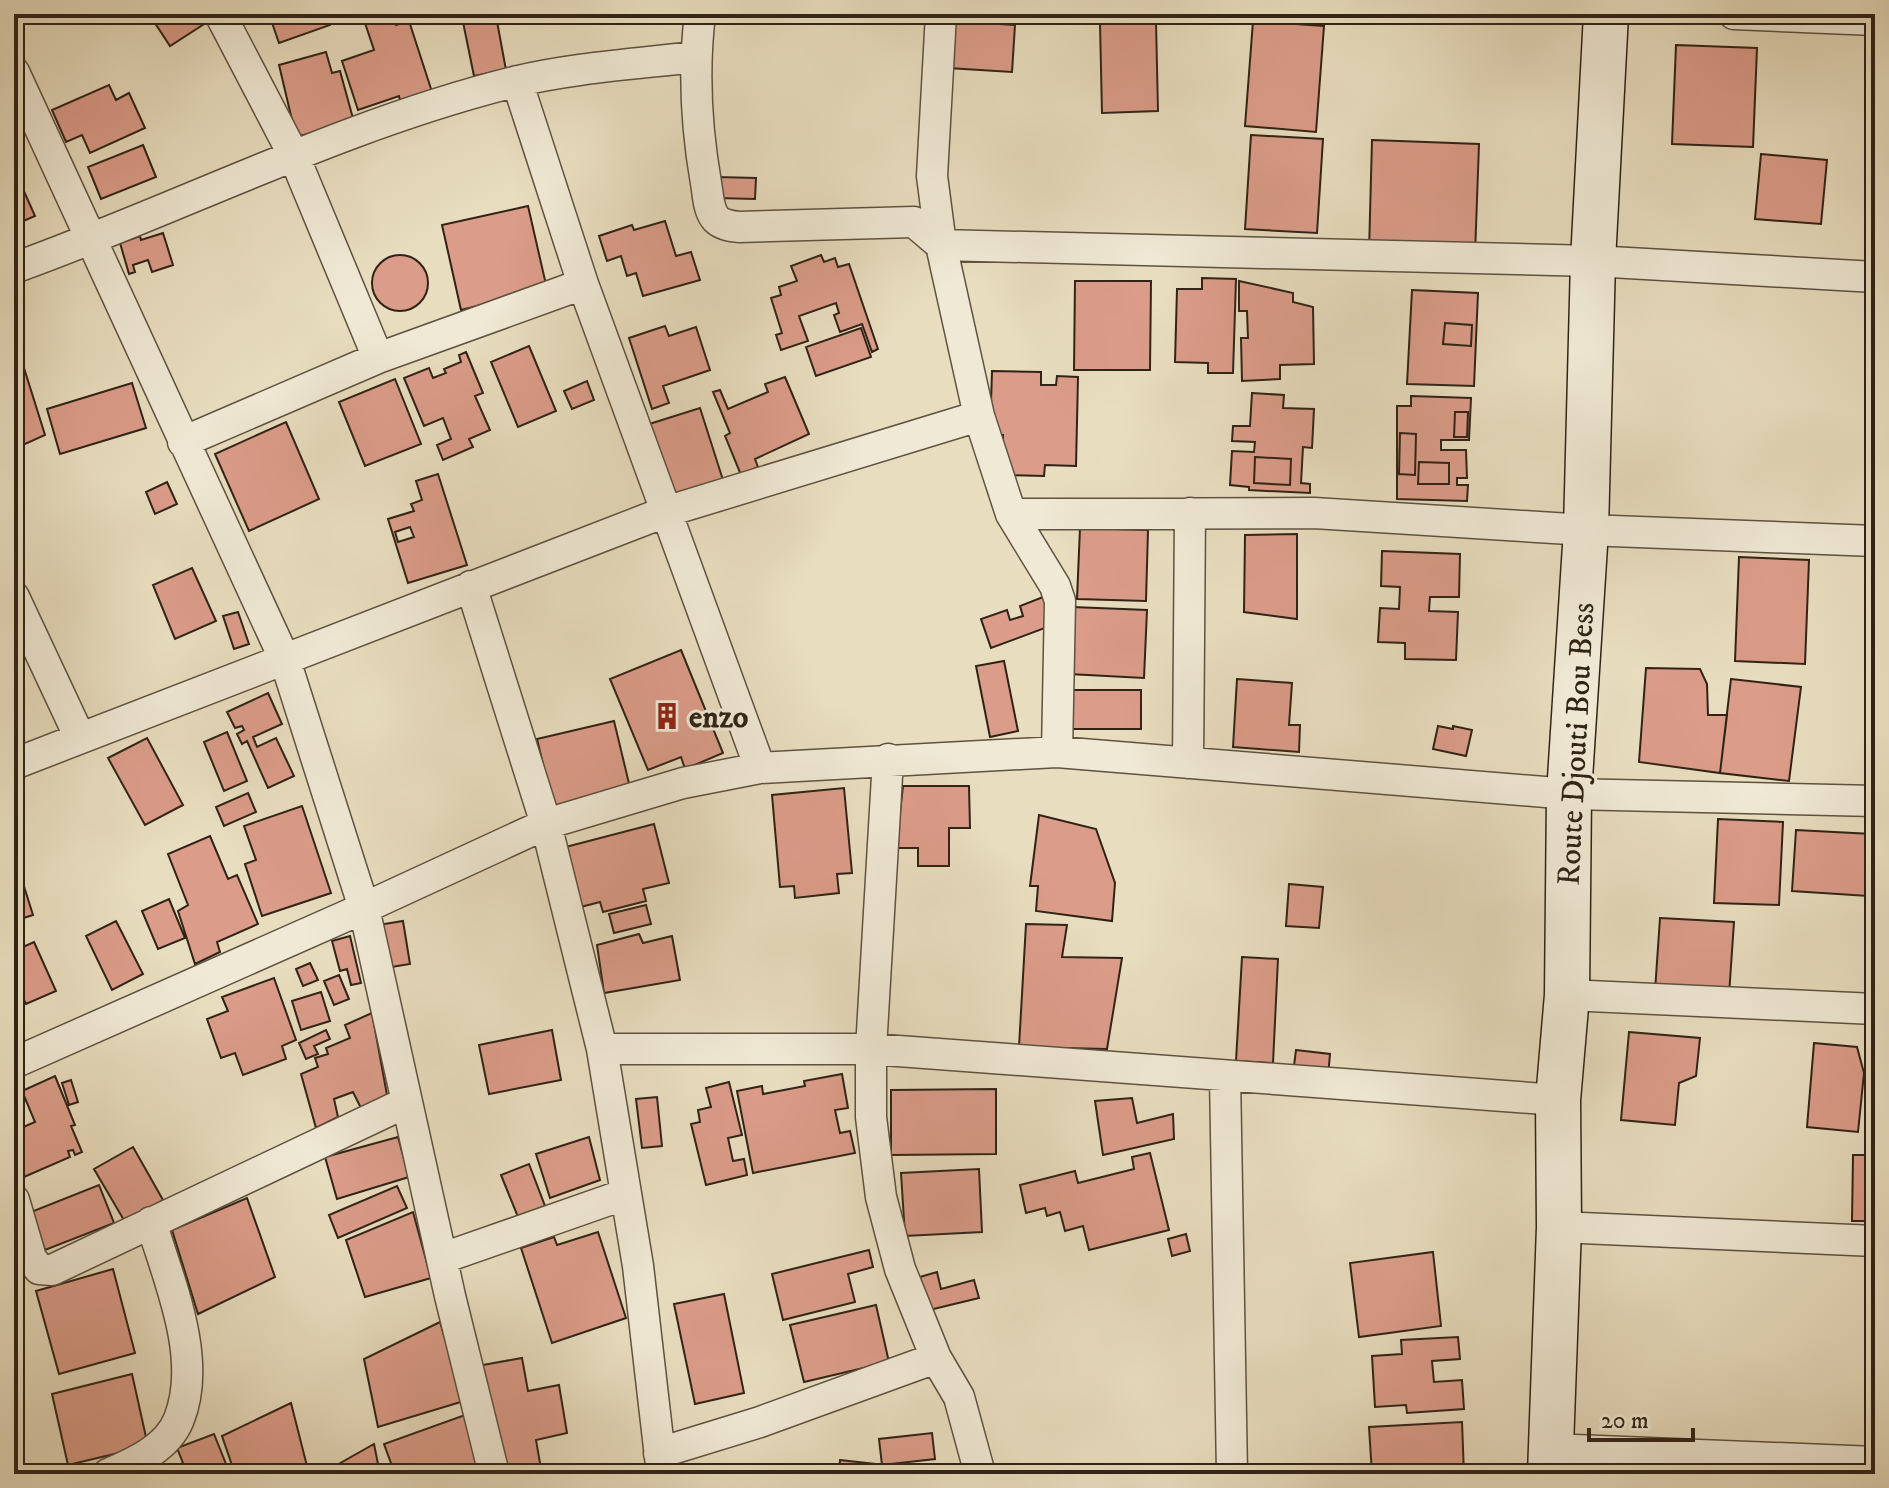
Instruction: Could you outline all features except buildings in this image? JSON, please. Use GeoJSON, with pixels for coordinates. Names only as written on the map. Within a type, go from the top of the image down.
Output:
{"type":"FeatureCollection","features":[{"type":"Feature","properties":{"kind":"main road","name":"Route Djouti Bou Bess"},"geometry":{"type":"LineString","coordinates":[[1550,1462],[1559,1227],[1558,1100],[1567,995],[1569,794],[1586,530],[1593,261],[1606,14]]}},
{"type":"Feature","properties":{"kind":"street"},"geometry":{"type":"LineString","coordinates":[[220,14],[294,156],[378,358]]}},
{"type":"Feature","properties":{"kind":"street"},"geometry":{"type":"LineString","coordinates":[[700,14],[695,57],[697,129],[710,210],[721,223],[739,227],[914,222],[941,245],[1593,261],[1875,277]]}},
{"type":"Feature","properties":{"kind":"street"},"geometry":{"type":"LineString","coordinates":[[941,14],[932,176],[941,245],[979,416],[1011,514],[1055,586],[1060,601],[1057,752]]}},
{"type":"Feature","properties":{"kind":"street"},"geometry":{"type":"LineString","coordinates":[[1734,14],[1875,20]]}},
{"type":"Feature","properties":{"kind":"street"},"geometry":{"type":"LineString","coordinates":[[14,268],[92,240],[294,156],[405,114],[517,81],[695,57]]}},
{"type":"Feature","properties":{"kind":"street"},"geometry":{"type":"LineString","coordinates":[[14,72],[285,660],[364,908],[494,1474]]}},
{"type":"Feature","properties":{"kind":"street"},"geometry":{"type":"LineString","coordinates":[[517,81],[583,284],[760,768]]}},
{"type":"Feature","properties":{"kind":"street"},"geometry":{"type":"LineString","coordinates":[[183,442],[378,358],[583,284]]}},
{"type":"Feature","properties":{"kind":"street"},"geometry":{"type":"LineString","coordinates":[[14,764],[665,512],[979,416]]}},
{"type":"Feature","properties":{"kind":"street"},"geometry":{"type":"LineString","coordinates":[[1188,763],[1190,513]]}},
{"type":"Feature","properties":{"kind":"street"},"geometry":{"type":"LineString","coordinates":[[1011,514],[1314,513],[1586,530],[1875,541]]}},
{"type":"Feature","properties":{"kind":"street"},"geometry":{"type":"LineString","coordinates":[[471,586],[546,824],[602,1049],[649,1349],[661,1464],[760,1422],[936,1358]]}},
{"type":"Feature","properties":{"kind":"street"},"geometry":{"type":"LineString","coordinates":[[14,597],[80,738]]}},
{"type":"Feature","properties":{"kind":"street"},"geometry":{"type":"LineString","coordinates":[[14,1063],[546,824],[683,783],[760,768],[1057,752],[1569,794],[1875,801]]}},
{"type":"Feature","properties":{"kind":"street"},"geometry":{"type":"LineString","coordinates":[[888,759],[871,1049],[871,1117],[881,1197],[900,1269],[936,1358],[959,1397],[980,1474]]}},
{"type":"Feature","properties":{"kind":"street"},"geometry":{"type":"LineString","coordinates":[[1567,995],[1875,1009]]}},
{"type":"Feature","properties":{"kind":"street"},"geometry":{"type":"LineString","coordinates":[[602,1049],[871,1049],[1558,1100]]}},
{"type":"Feature","properties":{"kind":"street"},"geometry":{"type":"LineString","coordinates":[[1225,1076],[1232,1474]]}},
{"type":"Feature","properties":{"kind":"street"},"geometry":{"type":"LineString","coordinates":[[14,1200],[31,1258],[39,1269],[52,1270],[407,1102]]}},
{"type":"Feature","properties":{"kind":"street"},"geometry":{"type":"LineString","coordinates":[[443,1258],[626,1194]]}},
{"type":"Feature","properties":{"kind":"street"},"geometry":{"type":"LineString","coordinates":[[108,1474],[158,1447],[179,1421],[189,1371],[180,1320],[151,1222]]}},
{"type":"Feature","properties":{"kind":"street"},"geometry":{"type":"LineString","coordinates":[[1559,1227],[1875,1241]]}},
{"type":"Feature","properties":{"kind":"street"},"geometry":{"type":"LineString","coordinates":[[1550,1462],[1875,1462]]}},
{"type":"Feature","properties":{"kind":"place","name":"enzo"},"geometry":{"type":"Point","coordinates":[667,716]}}]}
